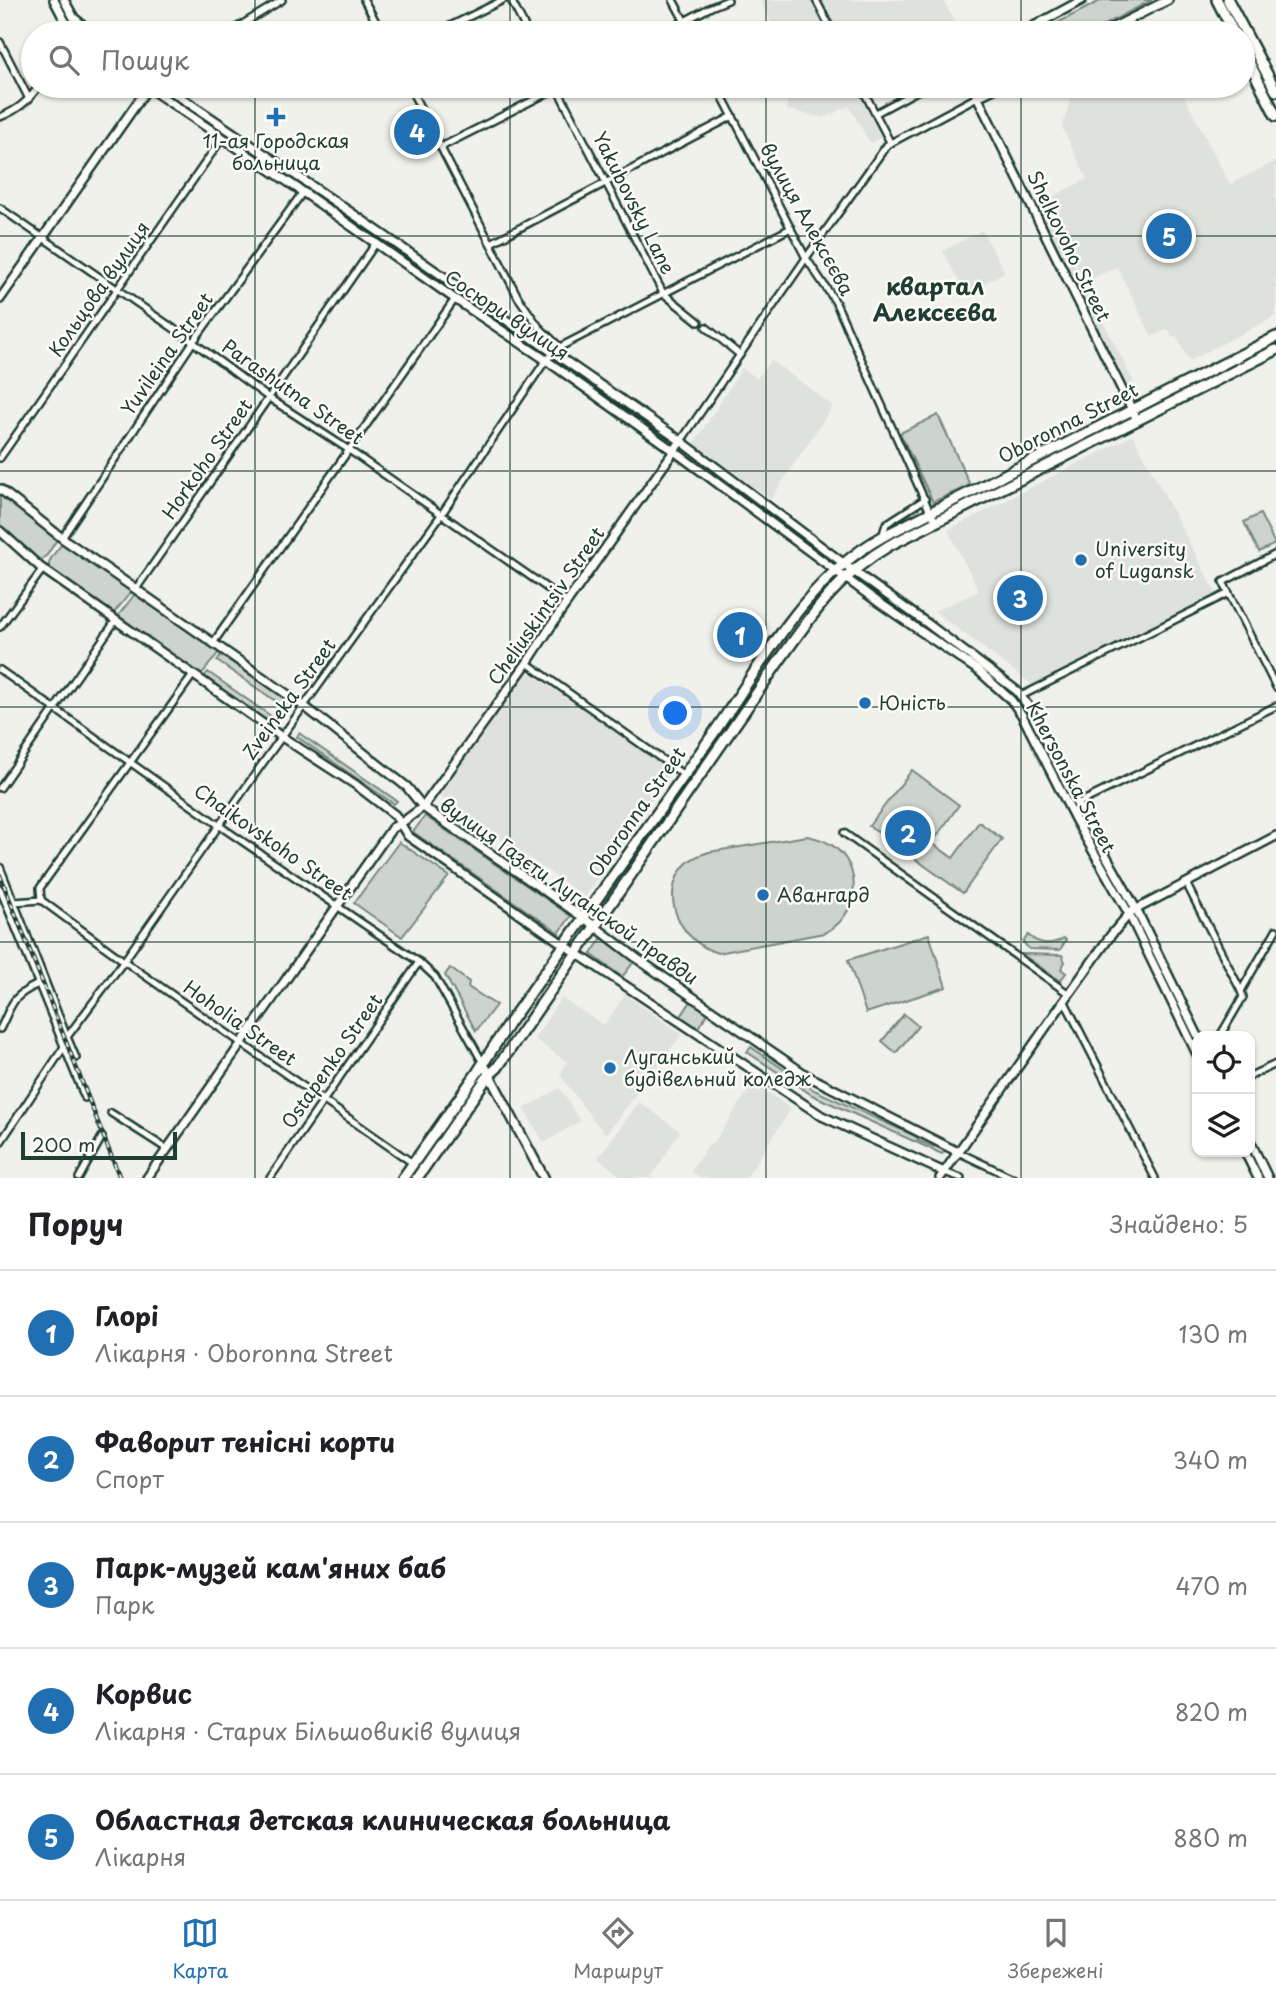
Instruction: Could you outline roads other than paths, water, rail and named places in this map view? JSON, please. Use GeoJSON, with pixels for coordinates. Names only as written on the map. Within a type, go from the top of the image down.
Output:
{"type":"FeatureCollection","features":[{"type":"Feature","properties":{"kind":"main road"},"geometry":{"type":"LineString","coordinates":[[1217,0],[1228,21]]}},
{"type":"Feature","properties":{"kind":"main road"},"geometry":{"type":"LineString","coordinates":[[1228,0],[1239,21]]}},
{"type":"Feature","properties":{"kind":"main road"},"geometry":{"type":"LineString","coordinates":[[1255,51],[1276,91]]}},
{"type":"Feature","properties":{"kind":"main road"},"geometry":{"type":"LineString","coordinates":[[1255,74],[1276,116]]}},
{"type":"Feature","properties":{"kind":"main road","name":"Oboronna Street"},"geometry":{"type":"LineString","coordinates":[[403,1178],[794,616],[835,570],[882,537],[1276,337]]}},
{"type":"Feature","properties":{"kind":"main road","name":"Oboronna Street"},"geometry":{"type":"LineString","coordinates":[[420,1174],[821,603],[844,577],[871,556],[936,521],[1276,350]]}},
{"type":"Feature","properties":{"kind":"main road","name":"Chaikovskoho Street"},"geometry":{"type":"LineString","coordinates":[[483,1063],[544,1178]]}},
{"type":"Feature","properties":{"kind":"street"},"geometry":{"type":"LineString","coordinates":[[54,0],[65,21]]}},
{"type":"Feature","properties":{"kind":"street"},"geometry":{"type":"LineString","coordinates":[[64,0],[78,21]]}},
{"type":"Feature","properties":{"kind":"street"},"geometry":{"type":"LineString","coordinates":[[248,21],[282,0]]}},
{"type":"Feature","properties":{"kind":"street"},"geometry":{"type":"LineString","coordinates":[[364,0],[375,21]]}},
{"type":"Feature","properties":{"kind":"street"},"geometry":{"type":"LineString","coordinates":[[460,21],[503,0]]}},
{"type":"Feature","properties":{"kind":"street"},"geometry":{"type":"LineString","coordinates":[[511,0],[522,21]]}},
{"type":"Feature","properties":{"kind":"street"},"geometry":{"type":"LineString","coordinates":[[673,0],[684,21]]}},
{"type":"Feature","properties":{"kind":"street"},"geometry":{"type":"LineString","coordinates":[[687,21],[728,0]]}},
{"type":"Feature","properties":{"kind":"street"},"geometry":{"type":"LineString","coordinates":[[816,0],[827,21]]}},
{"type":"Feature","properties":{"kind":"street"},"geometry":{"type":"LineString","coordinates":[[1043,21],[1082,0]]}},
{"type":"Feature","properties":{"kind":"street"},"geometry":{"type":"LineString","coordinates":[[1126,21],[1168,0]]}},
{"type":"Feature","properties":{"kind":"street"},"geometry":{"type":"LineString","coordinates":[[0,42],[21,83]]}},
{"type":"Feature","properties":{"kind":"street"},"geometry":{"type":"LineString","coordinates":[[0,299],[140,98]]}},
{"type":"Feature","properties":{"kind":"street","name":"Сосюри вулиця"},"geometry":{"type":"LineString","coordinates":[[166,98],[546,360],[844,577]]}},
{"type":"Feature","properties":{"kind":"street","name":"Сосюри вулиця"},"geometry":{"type":"LineString","coordinates":[[181,98],[681,441],[852,570]]}},
{"type":"Feature","properties":{"kind":"street"},"geometry":{"type":"LineString","coordinates":[[415,98],[518,297],[538,327],[560,347],[790,228]]}},
{"type":"Feature","properties":{"kind":"street"},"geometry":{"type":"LineString","coordinates":[[441,147],[537,98]]}},
{"type":"Feature","properties":{"kind":"street","name":"Yakubovsky Lane"},"geometry":{"type":"LineString","coordinates":[[564,98],[663,293],[699,322]]}},
{"type":"Feature","properties":{"kind":"street","name":"вулиця Алексєєва"},"geometry":{"type":"LineString","coordinates":[[723,98],[790,228],[835,301],[936,521]]}},
{"type":"Feature","properties":{"kind":"street"},"geometry":{"type":"LineString","coordinates":[[868,98],[890,142]]}},
{"type":"Feature","properties":{"kind":"street"},"geometry":{"type":"LineString","coordinates":[[876,113],[904,98]]}},
{"type":"Feature","properties":{"kind":"street","name":"Cheliuskintsiv Street"},"geometry":{"type":"LineString","coordinates":[[147,1178],[392,828],[424,807],[876,159],[890,142],[975,98]]}},
{"type":"Feature","properties":{"kind":"street","name":"Shelkovoho Street"},"geometry":{"type":"LineString","coordinates":[[977,98],[1137,420]]}},
{"type":"Feature","properties":{"kind":"street"},"geometry":{"type":"LineString","coordinates":[[0,117],[16,110],[29,99]]}},
{"type":"Feature","properties":{"kind":"street"},"geometry":{"type":"LineString","coordinates":[[491,243],[733,116]]}},
{"type":"Feature","properties":{"kind":"street","name":"Кольцова вулиця"},"geometry":{"type":"LineString","coordinates":[[0,458],[223,137]]}},
{"type":"Feature","properties":{"kind":"street","name":"Yuvileina Street"},"geometry":{"type":"LineString","coordinates":[[62,538],[193,342],[303,192]]}},
{"type":"Feature","properties":{"kind":"street","name":"Parashutna Street"},"geometry":{"type":"LineString","coordinates":[[0,208],[269,398],[349,450],[567,602]]}},
{"type":"Feature","properties":{"kind":"street","name":"Horkoho Street"},"geometry":{"type":"LineString","coordinates":[[136,589],[376,243]]}},
{"type":"Feature","properties":{"kind":"street"},"geometry":{"type":"LineString","coordinates":[[213,643],[455,299]]}},
{"type":"Feature","properties":{"kind":"street"},"geometry":{"type":"LineString","coordinates":[[706,327],[740,355]]}},
{"type":"Feature","properties":{"kind":"street","name":"Zveineka Street"},"geometry":{"type":"LineString","coordinates":[[68,1037],[440,515],[546,360],[560,347]]}},
{"type":"Feature","properties":{"kind":"street","name":"вулиця Газєти Луганской правди"},"geometry":{"type":"LineString","coordinates":[[0,489],[62,538],[304,706],[407,787],[424,807],[806,1074],[1013,1178]]}},
{"type":"Feature","properties":{"kind":"street"},"geometry":{"type":"LineString","coordinates":[[882,537],[886,524],[925,499]]}},
{"type":"Feature","properties":{"kind":"street"},"geometry":{"type":"LineString","coordinates":[[0,531],[43,569],[282,737],[356,785],[395,815],[408,836],[576,953],[822,1116],[942,1175],[961,1178]]}},
{"type":"Feature","properties":{"kind":"street"},"geometry":{"type":"LineString","coordinates":[[1276,554],[1223,582],[1276,687]]}},
{"type":"Feature","properties":{"kind":"street"},"geometry":{"type":"LineString","coordinates":[[0,627],[43,569]]}},
{"type":"Feature","properties":{"kind":"street","name":"Khersonska Street"},"geometry":{"type":"LineString","coordinates":[[852,570],[1021,696],[1195,1031]]}},
{"type":"Feature","properties":{"kind":"street","name":"Khersonska Street"},"geometry":{"type":"LineString","coordinates":[[844,577],[979,671],[1011,700],[1022,715],[1075,820],[1133,911],[1192,1043]]}},
{"type":"Feature","properties":{"kind":"street"},"geometry":{"type":"LineString","coordinates":[[1021,696],[1229,593]]}},
{"type":"Feature","properties":{"kind":"street"},"geometry":{"type":"LineString","coordinates":[[0,788],[117,620]]}},
{"type":"Feature","properties":{"kind":"street"},"geometry":{"type":"LineString","coordinates":[[527,663],[684,775]]}},
{"type":"Feature","properties":{"kind":"street","name":"Chaikovskoho Street"},"geometry":{"type":"LineString","coordinates":[[0,670],[220,826],[419,962],[435,976],[483,1063]]}},
{"type":"Feature","properties":{"kind":"street"},"geometry":{"type":"LineString","coordinates":[[15,902],[41,900],[40,888],[193,675]]}},
{"type":"Feature","properties":{"kind":"street"},"geometry":{"type":"LineString","coordinates":[[1077,804],[1276,706]]}},
{"type":"Feature","properties":{"kind":"street"},"geometry":{"type":"LineString","coordinates":[[844,834],[1066,997],[1155,1178]]}},
{"type":"Feature","properties":{"kind":"street"},"geometry":{"type":"LineString","coordinates":[[942,1175],[1066,997],[1111,935],[1133,911],[1276,836]]}},
{"type":"Feature","properties":{"kind":"street"},"geometry":{"type":"LineString","coordinates":[[0,867],[76,1058]]}},
{"type":"Feature","properties":{"kind":"street"},"geometry":{"type":"LineString","coordinates":[[1186,883],[1243,998],[1223,1031]]}},
{"type":"Feature","properties":{"kind":"street"},"geometry":{"type":"LineString","coordinates":[[0,889],[85,1098]]}},
{"type":"Feature","properties":{"kind":"street","name":"Hoholia Street"},"geometry":{"type":"LineString","coordinates":[[41,900],[413,1163],[420,1174]]}},
{"type":"Feature","properties":{"kind":"street"},"geometry":{"type":"LineString","coordinates":[[1241,991],[1276,930]]}},
{"type":"Feature","properties":{"kind":"street","name":"Ostapenko Street"},"geometry":{"type":"LineString","coordinates":[[270,1178],[419,962]]}},
{"type":"Feature","properties":{"kind":"street"},"geometry":{"type":"LineString","coordinates":[[0,1029],[19,993],[38,984]]}},
{"type":"Feature","properties":{"kind":"street"},"geometry":{"type":"LineString","coordinates":[[0,1143],[64,1047]]}},
{"type":"Feature","properties":{"kind":"street"},"geometry":{"type":"LineString","coordinates":[[1255,1074],[1276,1064]]}},
{"type":"Feature","properties":{"kind":"street"},"geometry":{"type":"LineString","coordinates":[[111,1113],[167,1149]]}},
{"type":"Feature","properties":{"kind":"street"},"geometry":{"type":"LineString","coordinates":[[79,1178],[102,1137]]}},
{"type":"Feature","properties":{"kind":"street"},"geometry":{"type":"LineString","coordinates":[[1255,1151],[1268,1178]]}},
{"type":"Feature","properties":{"kind":"street"},"geometry":{"type":"LineString","coordinates":[[1248,1157],[1258,1178]]}},
{"type":"Feature","properties":{"kind":"railway"},"geometry":{"type":"LineString","coordinates":[[0,875],[120,1178]]}},
{"type":"Feature","properties":{"kind":"place","name":"11-ая Городская больница"},"geometry":{"type":"Point","coordinates":[276,117]}},
{"type":"Feature","properties":{"kind":"place","name":"Корвис"},"geometry":{"type":"Point","coordinates":[417,132]}},
{"type":"Feature","properties":{"kind":"place","name":"Областная детская клиническая больница"},"geometry":{"type":"Point","coordinates":[1169,236]}},
{"type":"Feature","properties":{"kind":"place","name":"University of Lugansk"},"geometry":{"type":"Point","coordinates":[1081,560]}},
{"type":"Feature","properties":{"kind":"place","name":"Парк-музей кам'яних баб"},"geometry":{"type":"Point","coordinates":[1020,598]}},
{"type":"Feature","properties":{"kind":"place","name":"Глорі"},"geometry":{"type":"Point","coordinates":[740,635]}},
{"type":"Feature","properties":{"kind":"place","name":"Юність"},"geometry":{"type":"Point","coordinates":[865,703]}},
{"type":"Feature","properties":{"kind":"place","name":"Фаворит тенісні корти"},"geometry":{"type":"Point","coordinates":[908,833]}},
{"type":"Feature","properties":{"kind":"place","name":"Авангард"},"geometry":{"type":"Point","coordinates":[763,895]}},
{"type":"Feature","properties":{"kind":"place","name":"Луганський будівельний коледж"},"geometry":{"type":"Point","coordinates":[610,1068]}},
{"type":"Feature","properties":{"kind":"district","name":"квартал Алексєєва"},"geometry":{"type":"Point","coordinates":[935,300]}}]}
